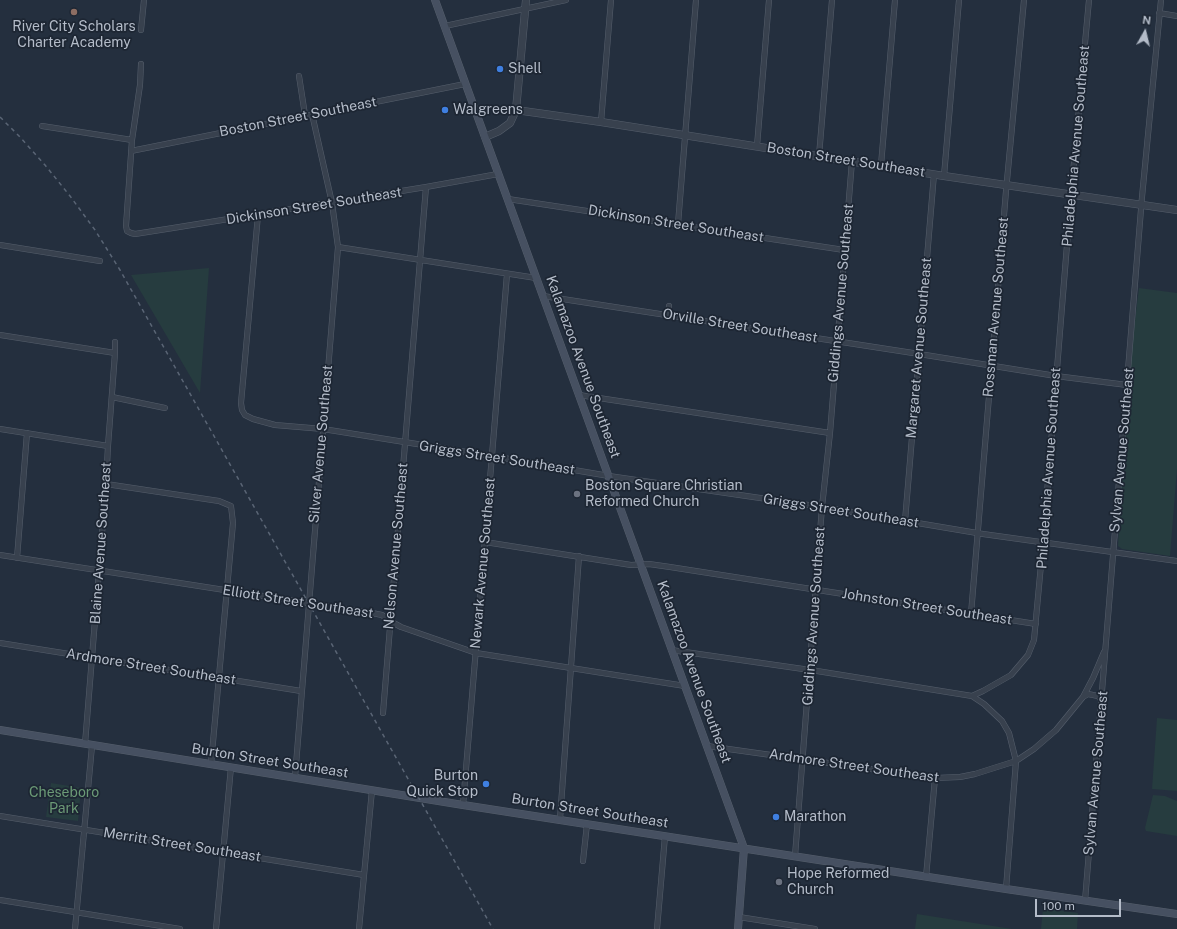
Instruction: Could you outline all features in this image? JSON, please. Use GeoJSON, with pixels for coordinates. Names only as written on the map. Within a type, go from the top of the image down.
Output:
{"type":"FeatureCollection","features":[{"type":"Feature","properties":{"kind":"main road","name":"Kalamazoo Avenue Southeast"},"geometry":{"type":"LineString","coordinates":[[435,0],[744,848],[738,929]]}},
{"type":"Feature","properties":{"kind":"main road","name":"Burton Street Southeast"},"geometry":{"type":"LineString","coordinates":[[0,730],[463,805],[1177,914]]}},
{"type":"Feature","properties":{"kind":"street"},"geometry":{"type":"LineString","coordinates":[[141,30],[144,0]]}},
{"type":"Feature","properties":{"kind":"street"},"geometry":{"type":"LineString","coordinates":[[485,137],[499,131],[510,123],[516,110],[526,0]]}},
{"type":"Feature","properties":{"kind":"street"},"geometry":{"type":"LineString","coordinates":[[445,26],[566,0]]}},
{"type":"Feature","properties":{"kind":"street"},"geometry":{"type":"LineString","coordinates":[[601,122],[611,0]]}},
{"type":"Feature","properties":{"kind":"street"},"geometry":{"type":"LineString","coordinates":[[678,224],[696,0]]}},
{"type":"Feature","properties":{"kind":"street"},"geometry":{"type":"LineString","coordinates":[[757,146],[768,0]]}},
{"type":"Feature","properties":{"kind":"street"},"geometry":{"type":"LineString","coordinates":[[819,156],[832,0]]}},
{"type":"Feature","properties":{"kind":"street"},"geometry":{"type":"LineString","coordinates":[[882,165],[895,0]]}},
{"type":"Feature","properties":{"kind":"street"},"geometry":{"type":"LineString","coordinates":[[944,176],[959,0]]}},
{"type":"Feature","properties":{"kind":"street","name":"Rossman Avenue Southeast"},"geometry":{"type":"LineString","coordinates":[[971,614],[1006,185],[1024,0]]}},
{"type":"Feature","properties":{"kind":"street","name":"Philadelphia Avenue Southeast"},"geometry":{"type":"LineString","coordinates":[[972,696],[983,692],[1011,675],[1028,655],[1034,640],[1071,195],[1089,0]]}},
{"type":"Feature","properties":{"kind":"street","name":"Sylvan Avenue Southeast"},"geometry":{"type":"LineString","coordinates":[[1086,901],[1141,204],[1161,0]]}},
{"type":"Feature","properties":{"kind":"street"},"geometry":{"type":"LineString","coordinates":[[1159,13],[1177,16]]}},
{"type":"Feature","properties":{"kind":"street"},"geometry":{"type":"LineString","coordinates":[[131,151],[140,91],[140,64]]}},
{"type":"Feature","properties":{"kind":"street"},"geometry":{"type":"LineString","coordinates":[[299,76],[305,115]]}},
{"type":"Feature","properties":{"kind":"street","name":"Boston Street Southeast"},"geometry":{"type":"LineString","coordinates":[[131,151],[466,84]]}},
{"type":"Feature","properties":{"kind":"street","name":"Boston Street Southeast"},"geometry":{"type":"LineString","coordinates":[[516,110],[686,134],[944,176],[1177,210]]}},
{"type":"Feature","properties":{"kind":"street","name":"Silver Avenue Southeast"},"geometry":{"type":"LineString","coordinates":[[295,777],[338,247],[332,202],[312,114]]}},
{"type":"Feature","properties":{"kind":"street"},"geometry":{"type":"LineString","coordinates":[[42,126],[132,140]]}},
{"type":"Feature","properties":{"kind":"street","name":"Dickinson Street Southeast"},"geometry":{"type":"LineString","coordinates":[[131,151],[126,226],[127,231],[133,234],[258,215],[498,174]]}},
{"type":"Feature","properties":{"kind":"street","name":"Giddings Avenue Southeast"},"geometry":{"type":"LineString","coordinates":[[795,856],[822,507],[830,433],[852,161]]}},
{"type":"Feature","properties":{"kind":"street","name":"Margaret Avenue Southeast"},"geometry":{"type":"LineString","coordinates":[[905,521],[934,174]]}},
{"type":"Feature","properties":{"kind":"street","name":"Nelson Avenue Southeast"},"geometry":{"type":"LineString","coordinates":[[383,713],[426,187]]}},
{"type":"Feature","properties":{"kind":"street","name":"Dickinson Street Southeast"},"geometry":{"type":"LineString","coordinates":[[508,199],[844,250]]}},
{"type":"Feature","properties":{"kind":"street","name":"Griggs Street Southeast"},"geometry":{"type":"LineString","coordinates":[[258,215],[241,403],[242,410],[245,415],[253,419],[275,424],[492,456],[609,476],[822,507],[1043,543],[1177,561]]}},
{"type":"Feature","properties":{"kind":"street"},"geometry":{"type":"LineString","coordinates":[[0,245],[100,261]]}},
{"type":"Feature","properties":{"kind":"street"},"geometry":{"type":"LineString","coordinates":[[338,247],[536,278]]}},
{"type":"Feature","properties":{"kind":"street","name":"Newark Avenue Southeast"},"geometry":{"type":"LineString","coordinates":[[463,805],[507,274]]}},
{"type":"Feature","properties":{"kind":"street","name":"Orville Street Southeast"},"geometry":{"type":"LineString","coordinates":[[543,296],[1056,376],[1127,385]]}},
{"type":"Feature","properties":{"kind":"street"},"geometry":{"type":"LineString","coordinates":[[668,316],[669,306]]}},
{"type":"Feature","properties":{"kind":"street"},"geometry":{"type":"LineString","coordinates":[[0,335],[116,353]]}},
{"type":"Feature","properties":{"kind":"street","name":"Blaine Avenue Southeast"},"geometry":{"type":"LineString","coordinates":[[75,929],[84,830],[92,658],[116,353],[115,342]]}},
{"type":"Feature","properties":{"kind":"street"},"geometry":{"type":"LineString","coordinates":[[579,395],[830,433]]}},
{"type":"Feature","properties":{"kind":"street"},"geometry":{"type":"LineString","coordinates":[[112,397],[165,408]]}},
{"type":"Feature","properties":{"kind":"street"},"geometry":{"type":"LineString","coordinates":[[0,428],[108,446]]}},
{"type":"Feature","properties":{"kind":"street"},"geometry":{"type":"LineString","coordinates":[[17,558],[27,433]]}},
{"type":"Feature","properties":{"kind":"street"},"geometry":{"type":"LineString","coordinates":[[106,484],[219,501],[231,506],[233,523],[211,764]]}},
{"type":"Feature","properties":{"kind":"street","name":"Johnston Street Southeast"},"geometry":{"type":"LineString","coordinates":[[485,542],[631,565],[649,564],[670,567],[1036,624]]}},
{"type":"Feature","properties":{"kind":"street","name":"Elliott Street Southeast"},"geometry":{"type":"LineString","coordinates":[[0,555],[372,612],[382,615],[401,626],[476,653],[685,686]]}},
{"type":"Feature","properties":{"kind":"street"},"geometry":{"type":"LineString","coordinates":[[560,820],[579,556]]}},
{"type":"Feature","properties":{"kind":"street","name":"Ardmore Street Southeast"},"geometry":{"type":"LineString","coordinates":[[0,643],[302,691]]}},
{"type":"Feature","properties":{"kind":"street","name":"Ardmore Street Southeast"},"geometry":{"type":"LineString","coordinates":[[707,746],[935,778],[960,777],[975,774],[1016,760],[1034,749],[1056,730],[1083,696],[1094,678],[1107,643]]}},
{"type":"Feature","properties":{"kind":"street"},"geometry":{"type":"LineString","coordinates":[[671,650],[972,696],[984,704],[1002,721],[1009,733],[1016,760],[1006,889]]}},
{"type":"Feature","properties":{"kind":"street"},"geometry":{"type":"LineString","coordinates":[[1083,696],[1088,694],[1098,696],[1102,701]]}},
{"type":"Feature","properties":{"kind":"street"},"geometry":{"type":"LineString","coordinates":[[216,929],[231,767]]}},
{"type":"Feature","properties":{"kind":"street"},"geometry":{"type":"LineString","coordinates":[[926,876],[935,778]]}},
{"type":"Feature","properties":{"kind":"street"},"geometry":{"type":"LineString","coordinates":[[359,929],[372,790]]}},
{"type":"Feature","properties":{"kind":"street","name":"Merritt Street Southeast"},"geometry":{"type":"LineString","coordinates":[[0,816],[364,875]]}},
{"type":"Feature","properties":{"kind":"street"},"geometry":{"type":"LineString","coordinates":[[583,861],[587,824]]}},
{"type":"Feature","properties":{"kind":"street"},"geometry":{"type":"LineString","coordinates":[[657,929],[665,836]]}},
{"type":"Feature","properties":{"kind":"street"},"geometry":{"type":"LineString","coordinates":[[0,900],[180,929]]}},
{"type":"Feature","properties":{"kind":"street"},"geometry":{"type":"LineString","coordinates":[[739,917],[815,929]]}},
{"type":"Feature","properties":{"kind":"green space"},"geometry":{"type":"Polygon","coordinates":[[[209,268],[200,393],[131,275],[209,268]]]}},
{"type":"Feature","properties":{"kind":"green space"},"geometry":{"type":"Polygon","coordinates":[[[1139,288],[1177,293],[1177,469],[1170,556],[1122,549],[1118,546],[1126,393],[1139,288]]]}},
{"type":"Feature","properties":{"kind":"green space"},"geometry":{"type":"Polygon","coordinates":[[[1157,718],[1177,720],[1177,791],[1152,789],[1157,718]]]}},
{"type":"Feature","properties":{"kind":"green space","name":"Cheseboro Park"},"geometry":{"type":"Polygon","coordinates":[[[51,783],[81,788],[78,821],[46,817],[51,783]]]}},
{"type":"Feature","properties":{"kind":"green space"},"geometry":{"type":"Polygon","coordinates":[[[1153,795],[1165,796],[1177,801],[1177,836],[1146,831],[1145,828],[1153,795]]]}},
{"type":"Feature","properties":{"kind":"green space"},"geometry":{"type":"Polygon","coordinates":[[[1043,908],[1078,913],[1077,929],[1041,929],[1043,908]]]}},
{"type":"Feature","properties":{"kind":"green space"},"geometry":{"type":"Polygon","coordinates":[[[917,914],[1012,929],[915,929],[917,914]]]}},
{"type":"Feature","properties":{"kind":"railway"},"geometry":{"type":"LineString","coordinates":[[0,117],[45,165],[70,196],[95,230],[120,270],[493,929]]}},
{"type":"Feature","properties":{"kind":"place","name":"River City Scholars Charter Academy"},"geometry":{"type":"Point","coordinates":[74,12]}},
{"type":"Feature","properties":{"kind":"place","name":"Shell"},"geometry":{"type":"Point","coordinates":[500,69]}},
{"type":"Feature","properties":{"kind":"place","name":"Walgreens"},"geometry":{"type":"Point","coordinates":[445,110]}},
{"type":"Feature","properties":{"kind":"place","name":"Boston Square Christian Reformed Church"},"geometry":{"type":"Point","coordinates":[577,494]}},
{"type":"Feature","properties":{"kind":"place","name":"Burton Quick Stop"},"geometry":{"type":"Point","coordinates":[486,784]}},
{"type":"Feature","properties":{"kind":"place","name":"Marathon"},"geometry":{"type":"Point","coordinates":[776,817]}},
{"type":"Feature","properties":{"kind":"place","name":"Hope Reformed Church"},"geometry":{"type":"Point","coordinates":[779,882]}}]}
